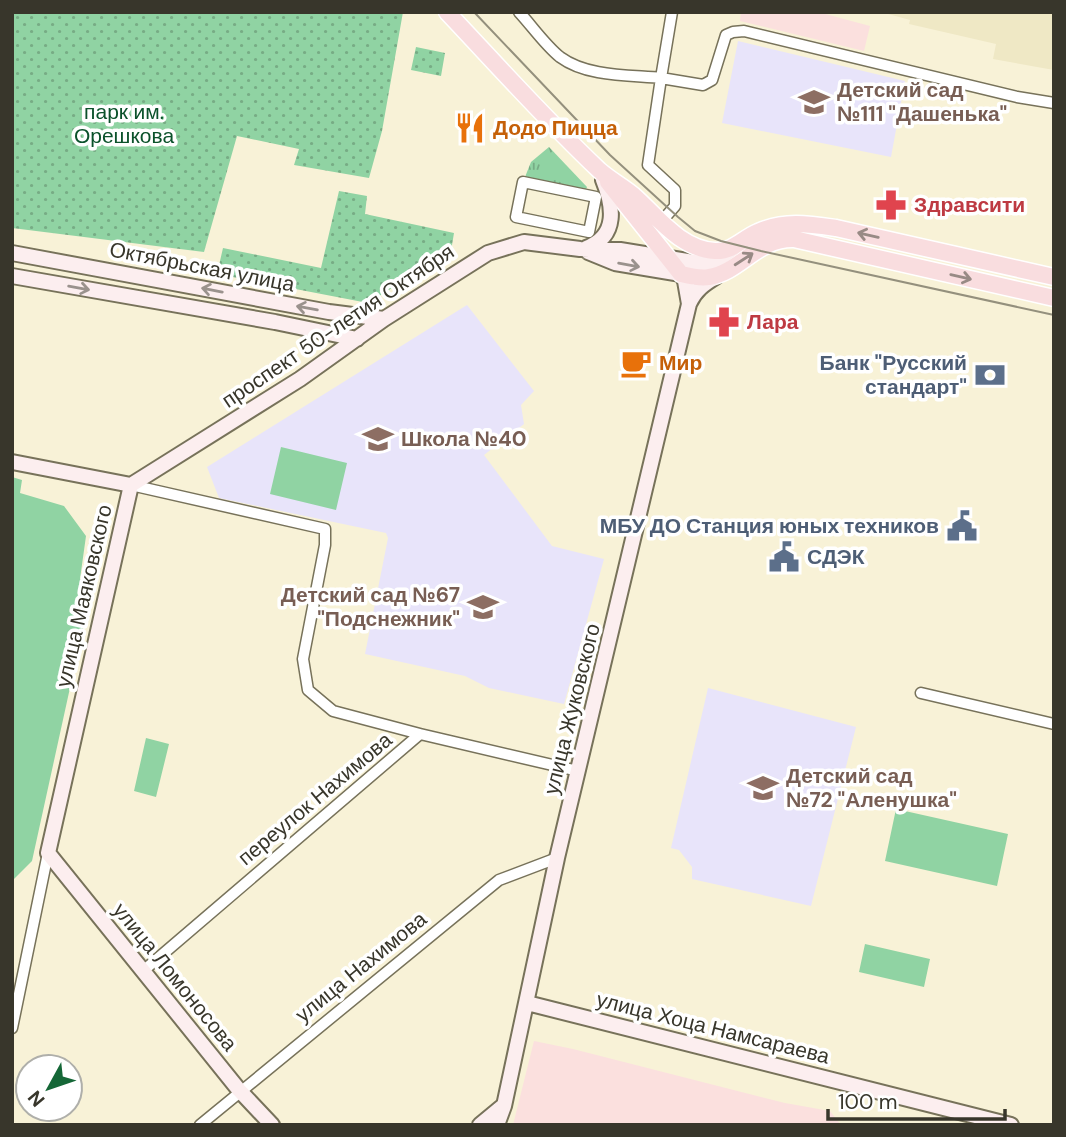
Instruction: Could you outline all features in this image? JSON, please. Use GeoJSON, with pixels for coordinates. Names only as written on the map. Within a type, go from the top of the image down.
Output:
{"type":"FeatureCollection","features":[{"type":"Feature","properties":{"kind":"main road"},"geometry":{"type":"LineString","coordinates":[[447,12],[601,172],[687,242],[709,250],[727,250],[756,232],[802,223],[836,228],[1054,277]]}},
{"type":"Feature","properties":{"kind":"main road"},"geometry":{"type":"LineString","coordinates":[[601,172],[619,200],[681,274],[706,278],[722,274],[764,246],[783,239],[794,239],[1054,298]]}},
{"type":"Feature","properties":{"kind":"street"},"geometry":{"type":"LineString","coordinates":[[519,12],[560,56],[581,68],[613,74],[703,85],[712,80],[716,72],[726,35],[744,31],[1017,97],[1054,103]]}},
{"type":"Feature","properties":{"kind":"street"},"geometry":{"type":"LineString","coordinates":[[661,222],[675,206],[675,190],[648,165],[672,12]]}},
{"type":"Feature","properties":{"kind":"street"},"geometry":{"type":"LineString","coordinates":[[580,249],[596,243],[611,222],[612,202],[601,172]]}},
{"type":"Feature","properties":{"kind":"street"},"geometry":{"type":"LineString","coordinates":[[523,182],[596,197],[589,232],[516,217],[523,182]]}},
{"type":"Feature","properties":{"kind":"street","name":"проспект 50-летия Октября"},"geometry":{"type":"LineString","coordinates":[[131,485],[300,379],[384,319],[488,253],[524,242],[580,249]]}},
{"type":"Feature","properties":{"kind":"street"},"geometry":{"type":"LineString","coordinates":[[580,249],[620,250],[706,264],[715,262],[737,245]]}},
{"type":"Feature","properties":{"kind":"street"},"geometry":{"type":"LineString","coordinates":[[580,249],[615,263],[681,274],[689,304]]}},
{"type":"Feature","properties":{"kind":"street","name":"Октябрьская улица"},"geometry":{"type":"LineString","coordinates":[[12,253],[384,319]]}},
{"type":"Feature","properties":{"kind":"street"},"geometry":{"type":"LineString","coordinates":[[689,304],[700,286],[722,274]]}},
{"type":"Feature","properties":{"kind":"street","name":"Октябрьская улица"},"geometry":{"type":"LineString","coordinates":[[12,276],[357,339]]}},
{"type":"Feature","properties":{"kind":"street"},"geometry":{"type":"LineString","coordinates":[[159,302],[164,281]]}},
{"type":"Feature","properties":{"kind":"street"},"geometry":{"type":"LineString","coordinates":[[275,322],[279,302]]}},
{"type":"Feature","properties":{"kind":"street","name":"улица Жуковского"},"geometry":{"type":"LineString","coordinates":[[497,1125],[504,1106],[557,858],[689,304]]}},
{"type":"Feature","properties":{"kind":"street"},"geometry":{"type":"LineString","coordinates":[[12,462],[131,485]]}},
{"type":"Feature","properties":{"kind":"street","name":"улица Маяковского"},"geometry":{"type":"LineString","coordinates":[[12,1028],[48,853],[131,485],[325,529],[326,545],[303,659],[308,690],[333,711],[420,734]]}},
{"type":"Feature","properties":{"kind":"street"},"geometry":{"type":"LineString","coordinates":[[921,693],[1054,724]]}},
{"type":"Feature","properties":{"kind":"street","name":"переулок Нахимова"},"geometry":{"type":"LineString","coordinates":[[143,971],[420,734],[578,771]]}},
{"type":"Feature","properties":{"kind":"street","name":"улица Ломоносова"},"geometry":{"type":"LineString","coordinates":[[48,853],[239,1090],[272,1125]]}},
{"type":"Feature","properties":{"kind":"street","name":"улица Нахимова"},"geometry":{"type":"LineString","coordinates":[[200,1125],[239,1090],[499,880],[557,858]]}},
{"type":"Feature","properties":{"kind":"street","name":"улица Хоца Намсараева"},"geometry":{"type":"LineString","coordinates":[[527,1003],[1011,1125]]}},
{"type":"Feature","properties":{"kind":"street"},"geometry":{"type":"LineString","coordinates":[[480,1125],[504,1106]]}},
{"type":"Feature","properties":{"kind":"shaded area"},"geometry":{"type":"Polygon","coordinates":[[[741,12],[818,12],[870,26],[864,51],[740,21],[741,12]]]}},
{"type":"Feature","properties":{"kind":"shaded area"},"geometry":{"type":"Polygon","coordinates":[[[881,12],[1054,12],[1054,70],[993,59],[996,44],[909,24],[910,20],[881,12]]]}},
{"type":"Feature","properties":{"kind":"shaded area","name":"Детский сад №111 \"Дашенька\""},"geometry":{"type":"Polygon","coordinates":[[[738,41],[905,81],[891,157],[722,123],[738,41]]]}},
{"type":"Feature","properties":{"kind":"shaded area"},"geometry":{"type":"Polygon","coordinates":[[[467,305],[534,391],[521,405],[524,424],[484,455],[552,546],[604,559],[564,704],[489,688],[465,676],[365,654],[388,538],[386,533],[219,498],[207,467],[467,305]]]}},
{"type":"Feature","properties":{"kind":"shaded area","name":"Детский сад №72 \"Аленушка\""},"geometry":{"type":"Polygon","coordinates":[[[708,688],[856,727],[811,906],[692,879],[692,867],[679,850],[671,848],[708,688]]]}},
{"type":"Feature","properties":{"kind":"shaded area"},"geometry":{"type":"Polygon","coordinates":[[[534,1041],[785,1103],[830,1111],[841,1125],[513,1125],[534,1041]]]}},
{"type":"Feature","properties":{"kind":"green space","name":"парк им. Орешкова"},"geometry":{"type":"Polygon","coordinates":[[[12,12],[403,12],[382,131],[369,178],[294,165],[299,149],[237,136],[204,252],[12,228],[12,12]]]}},
{"type":"Feature","properties":{"kind":"green space"},"geometry":{"type":"Polygon","coordinates":[[[416,47],[445,53],[441,76],[411,70],[416,47]]]}},
{"type":"Feature","properties":{"kind":"green space"},"geometry":{"type":"Polygon","coordinates":[[[549,147],[587,187],[584,195],[523,182],[531,162],[549,147]]]}},
{"type":"Feature","properties":{"kind":"green space"},"geometry":{"type":"Polygon","coordinates":[[[339,191],[367,196],[365,214],[454,233],[451,251],[368,303],[217,274],[223,248],[321,268],[339,191]]]}},
{"type":"Feature","properties":{"kind":"green space"},"geometry":{"type":"Polygon","coordinates":[[[281,447],[347,463],[336,510],[270,494],[281,447]]]}},
{"type":"Feature","properties":{"kind":"green space"},"geometry":{"type":"Polygon","coordinates":[[[12,477],[22,480],[20,493],[64,506],[86,536],[80,579],[93,583],[32,861],[12,881],[12,477]]]}},
{"type":"Feature","properties":{"kind":"green space"},"geometry":{"type":"Polygon","coordinates":[[[146,738],[169,744],[156,797],[134,791],[146,738]]]}},
{"type":"Feature","properties":{"kind":"green space"},"geometry":{"type":"Polygon","coordinates":[[[896,809],[1008,834],[997,886],[885,861],[896,809]]]}},
{"type":"Feature","properties":{"kind":"green space"},"geometry":{"type":"Polygon","coordinates":[[[865,944],[930,959],[924,987],[859,972],[865,944]]]}},
{"type":"Feature","properties":{"kind":"tram line"},"geometry":{"type":"LineString","coordinates":[[474,12],[610,155],[695,231],[761,251],[1054,315]]}},
{"type":"Feature","properties":{"kind":"place","name":"Детский сад №111 \"Дашенька\""},"geometry":{"type":"Point","coordinates":[814,102]}},
{"type":"Feature","properties":{"kind":"place","name":"Додо Пицца"},"geometry":{"type":"Point","coordinates":[470,128]}},
{"type":"Feature","properties":{"kind":"place","name":"Здравсити"},"geometry":{"type":"Point","coordinates":[891,205]}},
{"type":"Feature","properties":{"kind":"place","name":"Лара"},"geometry":{"type":"Point","coordinates":[724,322]}},
{"type":"Feature","properties":{"kind":"place","name":"Мир"},"geometry":{"type":"Point","coordinates":[636,363]}},
{"type":"Feature","properties":{"kind":"place","name":"Банк \"Русский стандарт\""},"geometry":{"type":"Point","coordinates":[990,375]}},
{"type":"Feature","properties":{"kind":"place","name":"Школа №40"},"geometry":{"type":"Point","coordinates":[378,439]}},
{"type":"Feature","properties":{"kind":"place","name":"МБУ ДО Станция юных техников"},"geometry":{"type":"Point","coordinates":[962,526]}},
{"type":"Feature","properties":{"kind":"place","name":"СДЭК"},"geometry":{"type":"Point","coordinates":[784,557]}},
{"type":"Feature","properties":{"kind":"place","name":"Детский сад №67 \"Подснежник\""},"geometry":{"type":"Point","coordinates":[483,607]}},
{"type":"Feature","properties":{"kind":"place","name":"Детский сад №72 \"Аленушка\""},"geometry":{"type":"Point","coordinates":[763,788]}}]}
